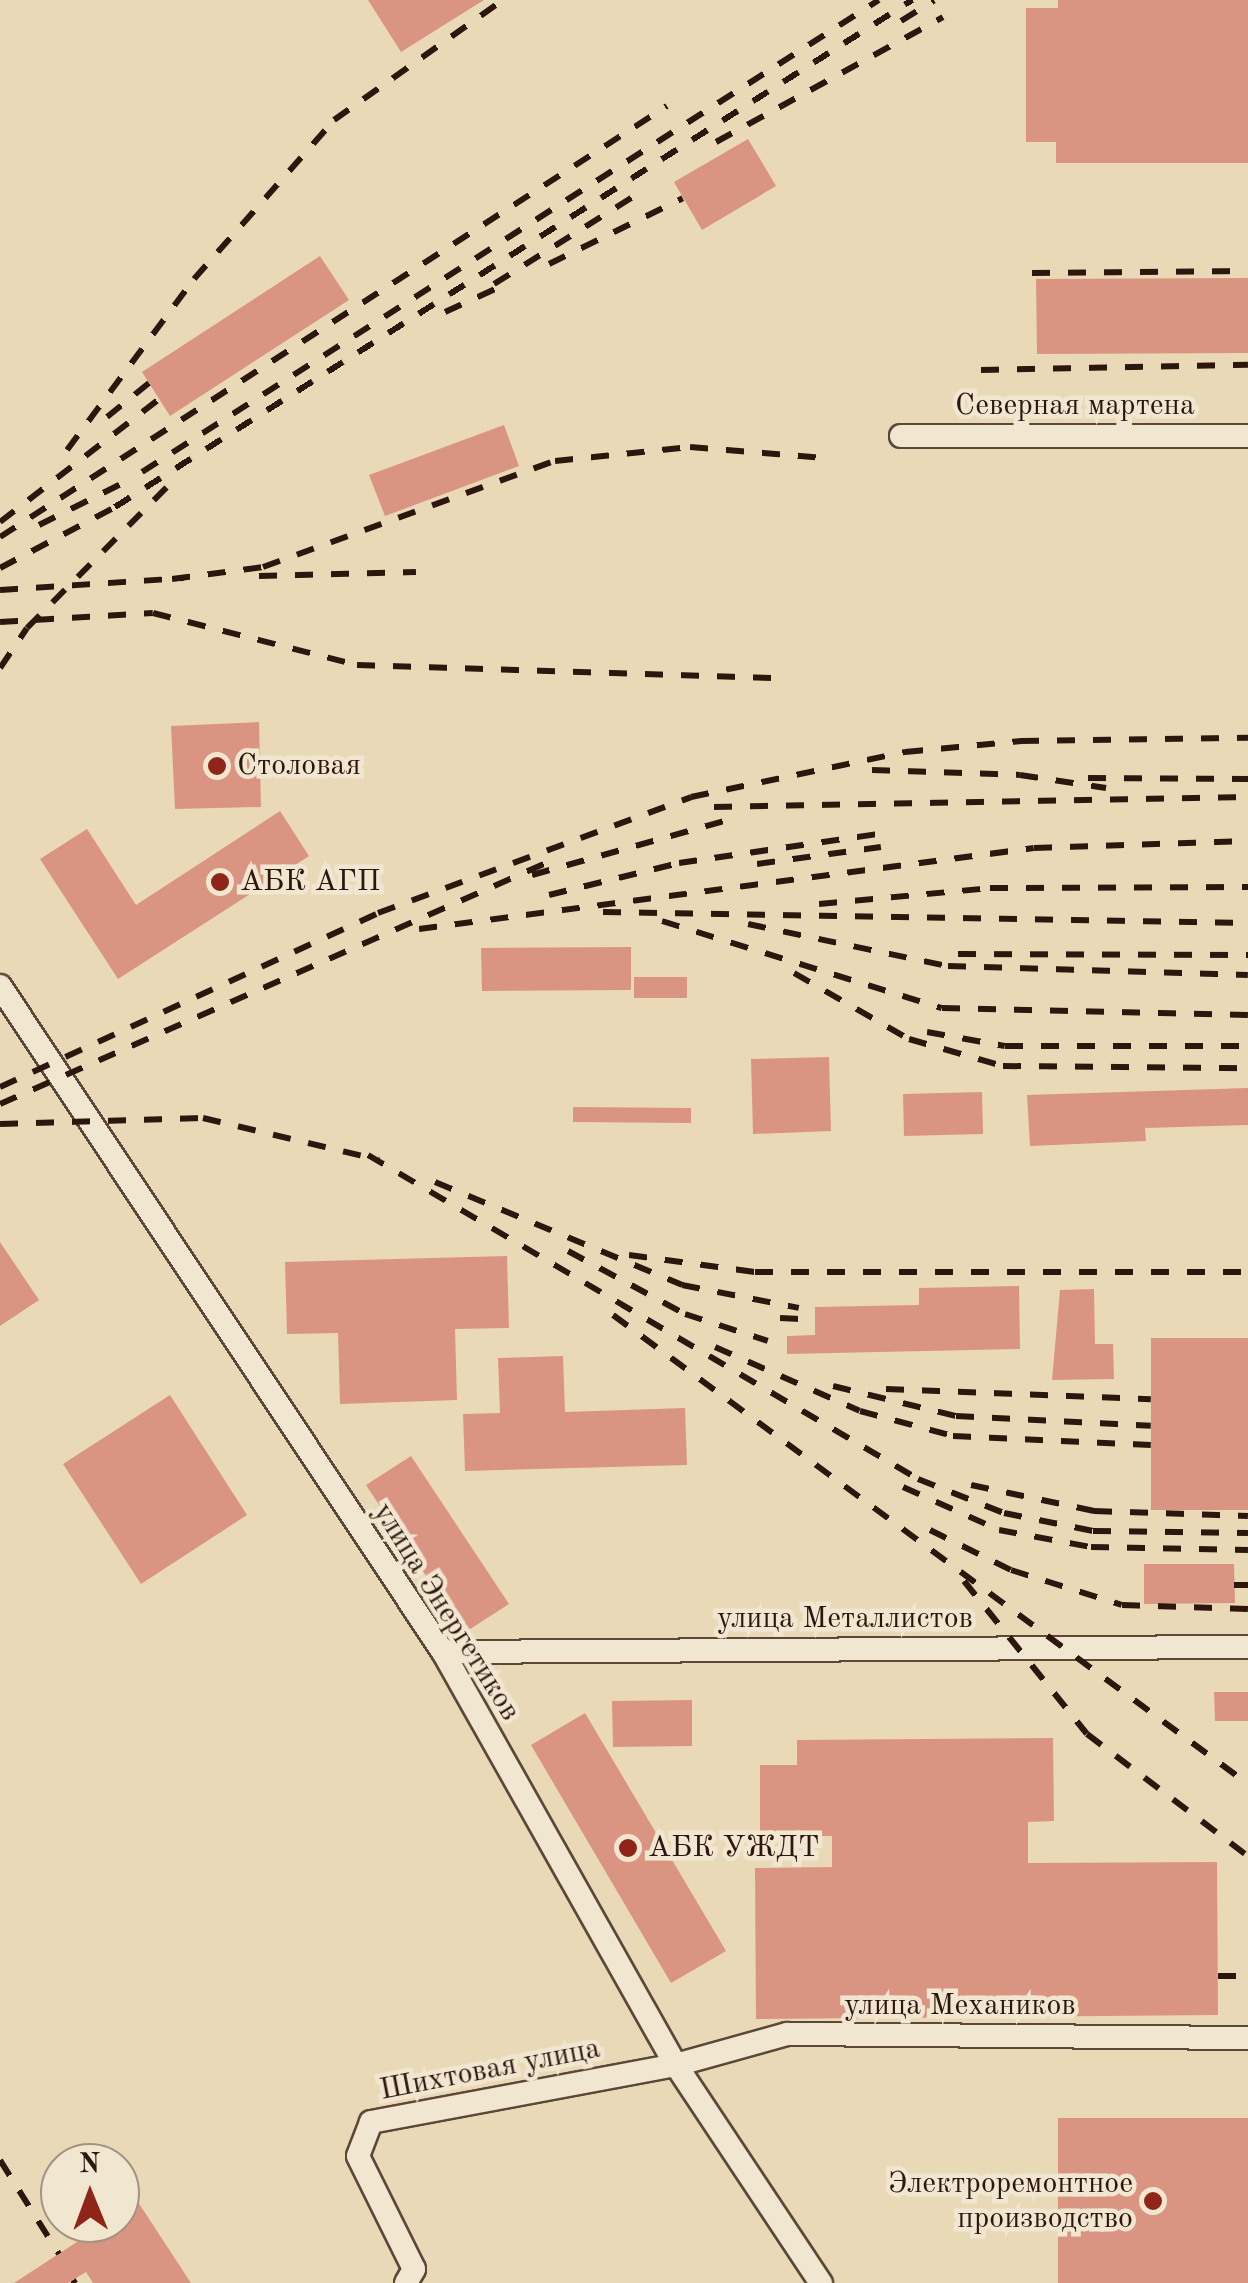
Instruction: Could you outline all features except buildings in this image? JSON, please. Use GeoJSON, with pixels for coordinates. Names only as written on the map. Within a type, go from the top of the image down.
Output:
{"type":"FeatureCollection","features":[{"type":"Feature","properties":{"kind":"street","name":"Северная мартена"},"geometry":{"type":"LineString","coordinates":[[901,436],[1248,436]]}},
{"type":"Feature","properties":{"kind":"street","name":"улица Энергетиков"},"geometry":{"type":"LineString","coordinates":[[0,986],[443,1652],[676,2065],[821,2283]]}},
{"type":"Feature","properties":{"kind":"street","name":"улица Металлистов"},"geometry":{"type":"LineString","coordinates":[[443,1652],[1248,1647]]}},
{"type":"Feature","properties":{"kind":"street","name":"улица Механиков"},"geometry":{"type":"LineString","coordinates":[[676,2065],[786,2034],[1248,2038]]}},
{"type":"Feature","properties":{"kind":"street","name":"Шихтовая улица"},"geometry":{"type":"LineString","coordinates":[[406,2283],[414,2269],[358,2156],[371,2122],[676,2065]]}},
{"type":"Feature","properties":{"kind":"railway"},"geometry":{"type":"LineString","coordinates":[[67,450],[194,279],[334,120],[503,0]]}},
{"type":"Feature","properties":{"kind":"railway"},"geometry":{"type":"LineString","coordinates":[[142,472],[879,0]]}},
{"type":"Feature","properties":{"kind":"railway"},"geometry":{"type":"LineString","coordinates":[[0,568],[115,507],[912,0]]}},
{"type":"Feature","properties":{"kind":"railway"},"geometry":{"type":"LineString","coordinates":[[901,21],[934,0]]}},
{"type":"Feature","properties":{"kind":"railway"},"geometry":{"type":"LineString","coordinates":[[716,142],[943,17]]}},
{"type":"Feature","properties":{"kind":"railway"},"geometry":{"type":"LineString","coordinates":[[0,537],[667,106]]}},
{"type":"Feature","properties":{"kind":"railway"},"geometry":{"type":"LineString","coordinates":[[494,284],[642,191]]}},
{"type":"Feature","properties":{"kind":"railway"},"geometry":{"type":"LineString","coordinates":[[549,264],[683,198]]}},
{"type":"Feature","properties":{"kind":"railway"},"geometry":{"type":"LineString","coordinates":[[1032,273],[1248,271]]}},
{"type":"Feature","properties":{"kind":"railway"},"geometry":{"type":"LineString","coordinates":[[445,312],[508,283]]}},
{"type":"Feature","properties":{"kind":"railway"},"geometry":{"type":"LineString","coordinates":[[981,370],[1248,365]]}},
{"type":"Feature","properties":{"kind":"railway"},"geometry":{"type":"LineString","coordinates":[[107,417],[149,383]]}},
{"type":"Feature","properties":{"kind":"railway"},"geometry":{"type":"LineString","coordinates":[[0,522],[159,399]]}},
{"type":"Feature","properties":{"kind":"railway"},"geometry":{"type":"LineString","coordinates":[[172,579],[263,567],[555,461],[690,447],[825,458]]}},
{"type":"Feature","properties":{"kind":"railway"},"geometry":{"type":"LineString","coordinates":[[39,525],[133,478]]}},
{"type":"Feature","properties":{"kind":"railway"},"geometry":{"type":"LineString","coordinates":[[0,668],[27,628],[169,485]]}},
{"type":"Feature","properties":{"kind":"railway"},"geometry":{"type":"LineString","coordinates":[[259,576],[416,572]]}},
{"type":"Feature","properties":{"kind":"railway"},"geometry":{"type":"LineString","coordinates":[[0,590],[184,578]]}},
{"type":"Feature","properties":{"kind":"railway"},"geometry":{"type":"LineString","coordinates":[[0,622],[153,613],[357,665],[774,678]]}},
{"type":"Feature","properties":{"kind":"railway"},"geometry":{"type":"LineString","coordinates":[[0,1087],[378,913],[691,797],[905,752],[1021,741],[1248,738]]}},
{"type":"Feature","properties":{"kind":"railway"},"geometry":{"type":"LineString","coordinates":[[872,770],[1020,775],[1106,788]]}},
{"type":"Feature","properties":{"kind":"railway"},"geometry":{"type":"LineString","coordinates":[[1088,778],[1248,779]]}},
{"type":"Feature","properties":{"kind":"railway"},"geometry":{"type":"LineString","coordinates":[[714,807],[1248,797]]}},
{"type":"Feature","properties":{"kind":"railway"},"geometry":{"type":"LineString","coordinates":[[532,875],[739,817]]}},
{"type":"Feature","properties":{"kind":"railway"},"geometry":{"type":"LineString","coordinates":[[549,895],[679,863],[891,832]]}},
{"type":"Feature","properties":{"kind":"railway"},"geometry":{"type":"LineString","coordinates":[[419,929],[1034,848],[1248,841]]}},
{"type":"Feature","properties":{"kind":"railway"},"geometry":{"type":"LineString","coordinates":[[757,864],[881,847]]}},
{"type":"Feature","properties":{"kind":"railway"},"geometry":{"type":"LineString","coordinates":[[0,1104],[544,864]]}},
{"type":"Feature","properties":{"kind":"railway"},"geometry":{"type":"LineString","coordinates":[[819,904],[990,888],[1248,887]]}},
{"type":"Feature","properties":{"kind":"railway"},"geometry":{"type":"LineString","coordinates":[[603,912],[1248,923]]}},
{"type":"Feature","properties":{"kind":"railway"},"geometry":{"type":"LineString","coordinates":[[662,921],[942,1008],[1248,1015]]}},
{"type":"Feature","properties":{"kind":"railway"},"geometry":{"type":"LineString","coordinates":[[748,924],[948,966],[1248,975]]}},
{"type":"Feature","properties":{"kind":"railway"},"geometry":{"type":"LineString","coordinates":[[958,954],[1248,955]]}},
{"type":"Feature","properties":{"kind":"railway"},"geometry":{"type":"LineString","coordinates":[[794,973],[909,1039],[1003,1066],[1248,1068]]}},
{"type":"Feature","properties":{"kind":"railway"},"geometry":{"type":"LineString","coordinates":[[927,1032],[1005,1046],[1248,1046]]}},
{"type":"Feature","properties":{"kind":"railway"},"geometry":{"type":"LineString","coordinates":[[0,1124],[203,1118],[379,1160]]}},
{"type":"Feature","properties":{"kind":"railway"},"geometry":{"type":"LineString","coordinates":[[368,1155],[918,1479],[1004,1513],[1093,1531],[1248,1533]]}},
{"type":"Feature","properties":{"kind":"railway"},"geometry":{"type":"LineString","coordinates":[[435,1182],[682,1285],[799,1308]]}},
{"type":"Feature","properties":{"kind":"railway"},"geometry":{"type":"LineString","coordinates":[[568,1251],[685,1314],[768,1341]]}},
{"type":"Feature","properties":{"kind":"railway"},"geometry":{"type":"LineString","coordinates":[[629,1255],[755,1272],[1248,1272]]}},
{"type":"Feature","properties":{"kind":"railway"},"geometry":{"type":"LineString","coordinates":[[613,1315],[1248,1784]]}},
{"type":"Feature","properties":{"kind":"railway"},"geometry":{"type":"LineString","coordinates":[[780,1318],[815,1320]]}},
{"type":"Feature","properties":{"kind":"railway"},"geometry":{"type":"LineString","coordinates":[[715,1347],[860,1411],[953,1436],[1151,1445]]}},
{"type":"Feature","properties":{"kind":"railway"},"geometry":{"type":"LineString","coordinates":[[833,1386],[956,1416],[1151,1426]]}},
{"type":"Feature","properties":{"kind":"railway"},"geometry":{"type":"LineString","coordinates":[[886,1389],[1151,1399]]}},
{"type":"Feature","properties":{"kind":"railway"},"geometry":{"type":"LineString","coordinates":[[971,1485],[1094,1511],[1248,1516]]}},
{"type":"Feature","properties":{"kind":"railway"},"geometry":{"type":"LineString","coordinates":[[903,1487],[999,1530],[1091,1547],[1248,1550]]}},
{"type":"Feature","properties":{"kind":"railway"},"geometry":{"type":"LineString","coordinates":[[930,1530],[1011,1570],[1122,1605],[1248,1609]]}},
{"type":"Feature","properties":{"kind":"railway"},"geometry":{"type":"LineString","coordinates":[[964,1581],[1087,1734],[1248,1856]]}},
{"type":"Feature","properties":{"kind":"railway"},"geometry":{"type":"LineString","coordinates":[[1234,1585],[1248,1585]]}},
{"type":"Feature","properties":{"kind":"railway"},"geometry":{"type":"LineString","coordinates":[[1218,1976],[1248,1976]]}},
{"type":"Feature","properties":{"kind":"railway"},"geometry":{"type":"LineString","coordinates":[[0,2160],[59,2254]]}},
{"type":"Feature","properties":{"kind":"place","name":"Столовая"},"geometry":{"type":"Point","coordinates":[217,766]}},
{"type":"Feature","properties":{"kind":"place","name":"АБК АГП"},"geometry":{"type":"Point","coordinates":[220,882]}},
{"type":"Feature","properties":{"kind":"place","name":"АБК УЖДТ"},"geometry":{"type":"Point","coordinates":[628,1848]}},
{"type":"Feature","properties":{"kind":"place","name":"Электроремонтное производство"},"geometry":{"type":"Point","coordinates":[1153,2201]}}]}
